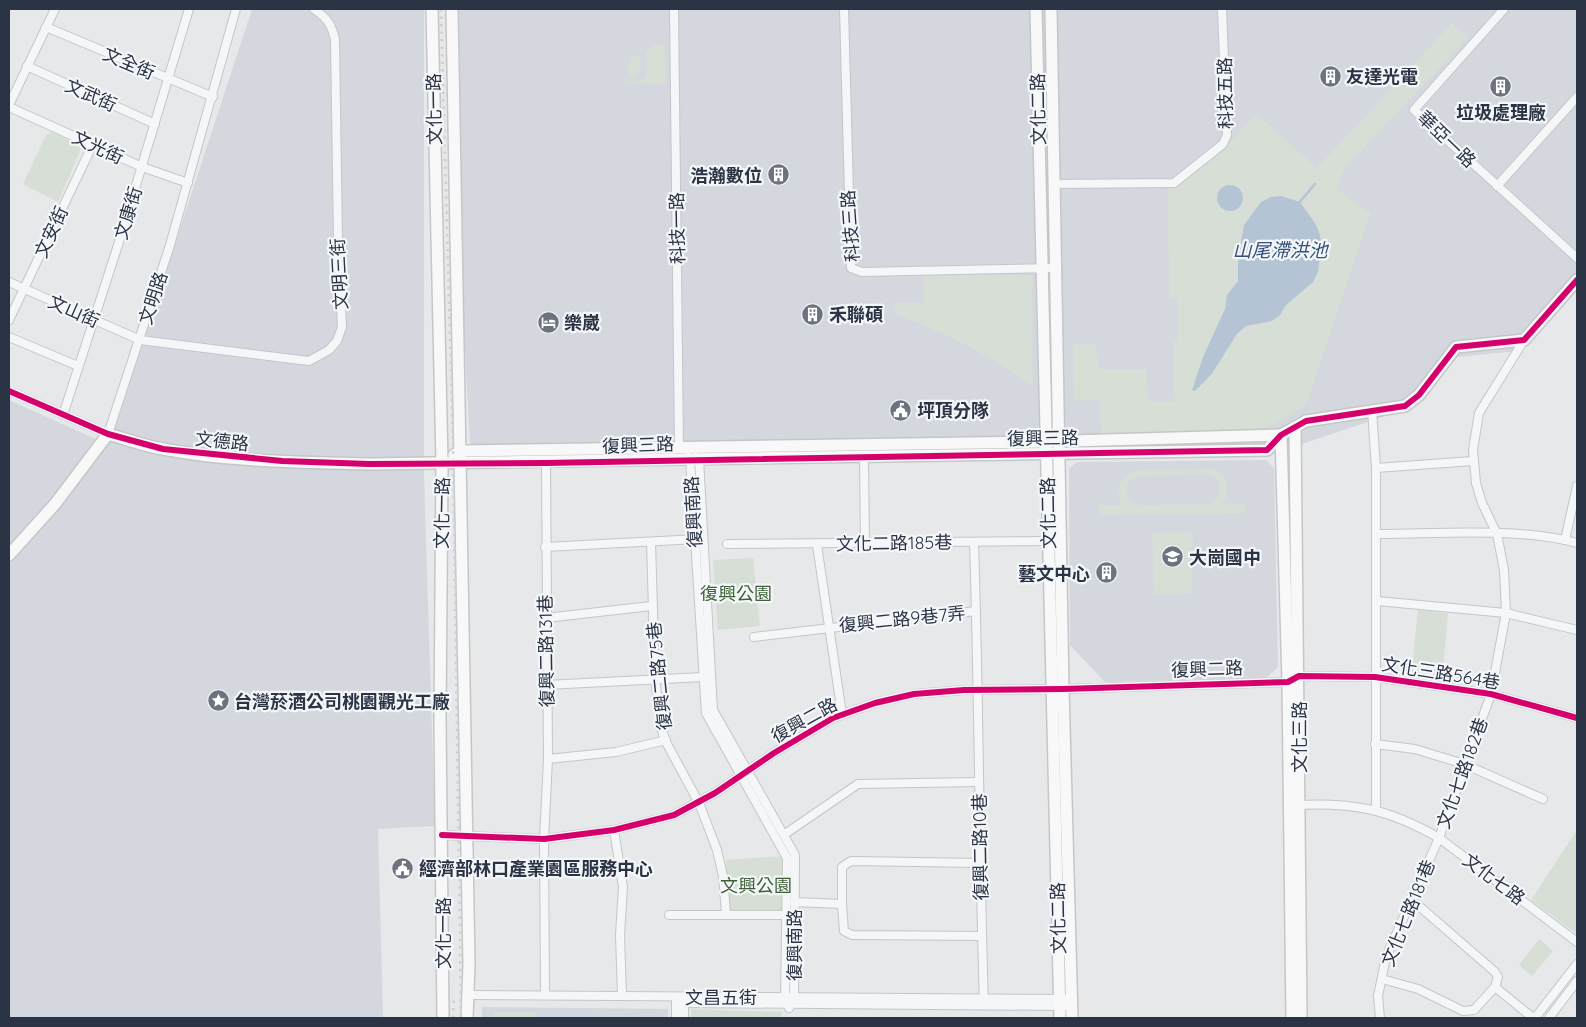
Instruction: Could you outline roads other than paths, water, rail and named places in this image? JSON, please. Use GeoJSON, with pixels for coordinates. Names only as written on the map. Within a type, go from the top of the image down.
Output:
{"type":"FeatureCollection","features":[{"type":"Feature","properties":{"kind":"street"},"geometry":{"type":"LineString","coordinates":[[9,106],[55,9]]}},
{"type":"Feature","properties":{"kind":"street","name":"文康街"},"geometry":{"type":"LineString","coordinates":[[63,415],[169,80],[189,9]]}},
{"type":"Feature","properties":{"kind":"street","name":"文明路"},"geometry":{"type":"LineString","coordinates":[[9,556],[55,504],[108,434],[140,340],[188,183],[236,9]]}},
{"type":"Feature","properties":{"kind":"street","name":"文明三街"},"geometry":{"type":"LineString","coordinates":[[140,340],[309,361],[320,357],[337,341],[342,327],[338,242],[335,40],[332,27],[324,16],[314,9]]}},
{"type":"Feature","properties":{"kind":"street","name":"文化一路"},"geometry":{"type":"LineString","coordinates":[[432,9],[442,462],[440,719],[443,1018]]}},
{"type":"Feature","properties":{"kind":"street","name":"文化一路"},"geometry":{"type":"LineString","coordinates":[[452,9],[461,456],[467,1018]]}},
{"type":"Feature","properties":{"kind":"street","name":"科技一路"},"geometry":{"type":"LineString","coordinates":[[674,9],[679,448]]}},
{"type":"Feature","properties":{"kind":"street","name":"科技三路"},"geometry":{"type":"LineString","coordinates":[[844,9],[851,268],[862,272],[1056,268]]}},
{"type":"Feature","properties":{"kind":"street","name":"文化二路"},"geometry":{"type":"LineString","coordinates":[[1036,9],[1049,541],[1058,689],[1072,1018]]}},
{"type":"Feature","properties":{"kind":"street","name":"文化二路"},"geometry":{"type":"LineString","coordinates":[[1051,9],[1061,541],[1058,689],[1060,1018]]}},
{"type":"Feature","properties":{"kind":"street","name":"科技五路"},"geometry":{"type":"LineString","coordinates":[[1054,184],[1174,183],[1223,144],[1227,135],[1222,9]]}},
{"type":"Feature","properties":{"kind":"street","name":"華亞一路"},"geometry":{"type":"LineString","coordinates":[[1504,9],[1414,110],[1577,258]]}},
{"type":"Feature","properties":{"kind":"street","name":"文全街"},"geometry":{"type":"LineString","coordinates":[[46,27],[213,97]]}},
{"type":"Feature","properties":{"kind":"street","name":"文武街"},"geometry":{"type":"LineString","coordinates":[[27,66],[155,124]]}},
{"type":"Feature","properties":{"kind":"street"},"geometry":{"type":"LineString","coordinates":[[1497,186],[1577,97]]}},
{"type":"Feature","properties":{"kind":"street","name":"文光街"},"geometry":{"type":"LineString","coordinates":[[9,106],[142,167],[188,183]]}},
{"type":"Feature","properties":{"kind":"street","name":"文安街"},"geometry":{"type":"LineString","coordinates":[[9,320],[93,144]]}},
{"type":"Feature","properties":{"kind":"street"},"geometry":{"type":"LineString","coordinates":[[1524,340],[1577,280]]}},
{"type":"Feature","properties":{"kind":"street","name":"文山街"},"geometry":{"type":"LineString","coordinates":[[9,282],[140,340]]}},
{"type":"Feature","properties":{"kind":"street"},"geometry":{"type":"LineString","coordinates":[[9,337],[78,366]]}},
{"type":"Feature","properties":{"kind":"street","name":"復興三路"},"geometry":{"type":"LineString","coordinates":[[461,456],[546,463],[695,459],[788,452],[1047,447],[1267,450],[1281,436],[1306,421],[1405,406],[1419,395],[1456,347],[1524,340]]}},
{"type":"Feature","properties":{"kind":"street","name":"文化七路182巷"},"geometry":{"type":"LineString","coordinates":[[1439,838],[1464,764],[1491,694],[1506,613],[1503,562],[1497,534],[1482,503],[1476,483],[1473,461],[1479,413],[1524,340]]}},
{"type":"Feature","properties":{"kind":"street","name":"文德路"},"geometry":{"type":"LineString","coordinates":[[9,391],[108,434],[163,449],[250,459],[369,464],[442,462]]}},
{"type":"Feature","properties":{"kind":"street"},"geometry":{"type":"LineString","coordinates":[[1372,410],[1376,468],[1376,809]]}},
{"type":"Feature","properties":{"kind":"street","name":"文化三路"},"geometry":{"type":"LineString","coordinates":[[1295,427],[1293,679],[1301,1018]]}},
{"type":"Feature","properties":{"kind":"street","name":"文化三路"},"geometry":{"type":"LineString","coordinates":[[1281,436],[1293,679]]}},
{"type":"Feature","properties":{"kind":"street","name":"復興三路"},"geometry":{"type":"LineString","coordinates":[[442,462],[461,456],[679,448],[864,457],[1047,447]]}},
{"type":"Feature","properties":{"kind":"street","name":"復興南路"},"geometry":{"type":"LineString","coordinates":[[679,448],[695,459],[705,539],[713,710],[731,749]]}},
{"type":"Feature","properties":{"kind":"street"},"geometry":{"type":"LineString","coordinates":[[864,457],[865,544]]}},
{"type":"Feature","properties":{"kind":"street","name":"復興南路"},"geometry":{"type":"LineString","coordinates":[[695,459],[695,539],[706,713],[785,834],[795,855],[794,902],[790,915]]}},
{"type":"Feature","properties":{"kind":"street"},"geometry":{"type":"LineString","coordinates":[[1376,468],[1473,461]]}},
{"type":"Feature","properties":{"kind":"street","name":"復興二路131巷"},"geometry":{"type":"LineString","coordinates":[[545,995],[544,839],[548,759],[545,547],[546,463]]}},
{"type":"Feature","properties":{"kind":"street"},"geometry":{"type":"LineString","coordinates":[[1565,540],[1577,486]]}},
{"type":"Feature","properties":{"kind":"street"},"geometry":{"type":"LineString","coordinates":[[1376,534],[1497,534],[1565,540],[1577,543]]}},
{"type":"Feature","properties":{"kind":"street"},"geometry":{"type":"LineString","coordinates":[[545,547],[705,539]]}},
{"type":"Feature","properties":{"kind":"street","name":"文化二路185巷"},"geometry":{"type":"LineString","coordinates":[[727,544],[1061,541]]}},
{"type":"Feature","properties":{"kind":"street","name":"復興二路75巷"},"geometry":{"type":"LineString","coordinates":[[651,542],[651,606],[655,680],[662,731],[698,803],[717,850],[726,914]]}},
{"type":"Feature","properties":{"kind":"street","name":"復興二路10巷"},"geometry":{"type":"LineString","coordinates":[[974,542],[979,689],[978,782],[984,1001]]}},
{"type":"Feature","properties":{"kind":"street"},"geometry":{"type":"LineString","coordinates":[[818,544],[828,627],[842,714]]}},
{"type":"Feature","properties":{"kind":"street"},"geometry":{"type":"LineString","coordinates":[[1377,601],[1506,613],[1577,630]]}},
{"type":"Feature","properties":{"kind":"street"},"geometry":{"type":"LineString","coordinates":[[546,618],[651,606]]}},
{"type":"Feature","properties":{"kind":"street","name":"復興二路9巷7弄"},"geometry":{"type":"LineString","coordinates":[[754,636],[976,611]]}},
{"type":"Feature","properties":{"kind":"street"},"geometry":{"type":"LineString","coordinates":[[546,685],[703,677]]}},
{"type":"Feature","properties":{"kind":"street","name":"文化三路564巷"},"geometry":{"type":"LineString","coordinates":[[1293,679],[1375,678],[1491,694],[1577,718]]}},
{"type":"Feature","properties":{"kind":"street","name":"復興二路"},"geometry":{"type":"LineString","coordinates":[[442,834],[544,839],[614,830],[674,815],[698,803],[814,728],[842,714],[892,698],[914,694],[979,689],[1058,689],[1293,679]]}},
{"type":"Feature","properties":{"kind":"street"},"geometry":{"type":"LineString","coordinates":[[548,759],[616,752],[666,740]]}},
{"type":"Feature","properties":{"kind":"street"},"geometry":{"type":"LineString","coordinates":[[1375,744],[1415,749],[1464,764],[1543,799]]}},
{"type":"Feature","properties":{"kind":"street","name":"復興南路"},"geometry":{"type":"LineString","coordinates":[[745,773],[787,858],[790,915],[789,1002]]}},
{"type":"Feature","properties":{"kind":"street"},"geometry":{"type":"LineString","coordinates":[[785,834],[858,784],[978,782]]}},
{"type":"Feature","properties":{"kind":"street","name":"文化三路"},"geometry":{"type":"LineString","coordinates":[[1292,1018],[1295,805]]}},
{"type":"Feature","properties":{"kind":"street","name":"文化七路"},"geometry":{"type":"LineString","coordinates":[[1295,805],[1344,805],[1376,809],[1418,826],[1439,838],[1577,942]]}},
{"type":"Feature","properties":{"kind":"street"},"geometry":{"type":"LineString","coordinates":[[614,830],[623,887],[620,935],[622,995]]}},
{"type":"Feature","properties":{"kind":"street","name":"文化七路181巷"},"geometry":{"type":"LineString","coordinates":[[1380,1018],[1378,996],[1386,957],[1410,899],[1439,838]]}},
{"type":"Feature","properties":{"kind":"street"},"geometry":{"type":"LineString","coordinates":[[980,863],[851,861],[842,867],[842,904],[844,931],[852,935],[982,936]]}},
{"type":"Feature","properties":{"kind":"street"},"geometry":{"type":"LineString","coordinates":[[1382,979],[1418,989],[1462,1011],[1474,1010],[1495,987],[1498,977],[1495,972],[1410,899]]}},
{"type":"Feature","properties":{"kind":"street"},"geometry":{"type":"LineString","coordinates":[[794,902],[842,904]]}},
{"type":"Feature","properties":{"kind":"street"},"geometry":{"type":"LineString","coordinates":[[668,916],[726,914],[790,915]]}},
{"type":"Feature","properties":{"kind":"street"},"geometry":{"type":"LineString","coordinates":[[1538,1014],[1577,964]]}},
{"type":"Feature","properties":{"kind":"street"},"geometry":{"type":"LineString","coordinates":[[1550,1016],[1577,981]]}},
{"type":"Feature","properties":{"kind":"street"},"geometry":{"type":"LineString","coordinates":[[1495,987],[1538,1014],[1561,1018]]}},
{"type":"Feature","properties":{"kind":"street","name":"文昌五街"},"geometry":{"type":"LineString","coordinates":[[468,995],[622,995],[681,999],[789,1002],[1072,1002]]}},
{"type":"Feature","properties":{"kind":"street"},"geometry":{"type":"LineString","coordinates":[[676,1018],[681,999]]}},
{"type":"Feature","properties":{"kind":"street"},"geometry":{"type":"LineString","coordinates":[[681,999],[684,1018]]}},
{"type":"Feature","properties":{"kind":"water"},"geometry":{"type":"Polygon","coordinates":[[[1230,185],[1239,189],[1243,198],[1239,207],[1230,211],[1221,207],[1217,198],[1221,189],[1230,185]]]}},
{"type":"Feature","properties":{"kind":"water","name":"山尾滯洪池"},"geometry":{"type":"Polygon","coordinates":[[[1281,196],[1300,202],[1315,223],[1320,235],[1321,252],[1318,272],[1313,282],[1286,305],[1280,315],[1272,321],[1246,326],[1237,334],[1211,375],[1195,391],[1192,390],[1203,357],[1225,309],[1227,295],[1238,281],[1238,259],[1244,225],[1261,202],[1271,197],[1281,196]]]}},
{"type":"Feature","properties":{"kind":"waterway"},"geometry":{"type":"LineString","coordinates":[[1298,204],[1315,184]]}},
{"type":"Feature","properties":{"kind":"railway"},"geometry":{"type":"LineString","coordinates":[[441,9],[453,446],[461,1018]]}},
{"type":"Feature","properties":{"kind":"railway"},"geometry":{"type":"LineString","coordinates":[[453,1018],[454,996]]}},
{"type":"Feature","properties":{"kind":"place","name":"友達光電"},"geometry":{"type":"Point","coordinates":[1330,76]}},
{"type":"Feature","properties":{"kind":"place","name":"垃圾處理廠"},"geometry":{"type":"Point","coordinates":[1501,87]}},
{"type":"Feature","properties":{"kind":"place","name":"浩瀚數位"},"geometry":{"type":"Point","coordinates":[778,175]}},
{"type":"Feature","properties":{"kind":"place","name":"禾聯碩"},"geometry":{"type":"Point","coordinates":[813,314]}},
{"type":"Feature","properties":{"kind":"place","name":"樂崴"},"geometry":{"type":"Point","coordinates":[548,322]}},
{"type":"Feature","properties":{"kind":"place","name":"坪頂分隊"},"geometry":{"type":"Point","coordinates":[901,410]}},
{"type":"Feature","properties":{"kind":"place","name":"大崗國中"},"geometry":{"type":"Point","coordinates":[1173,557]}},
{"type":"Feature","properties":{"kind":"place","name":"藝文中心"},"geometry":{"type":"Point","coordinates":[1106,573]}},
{"type":"Feature","properties":{"kind":"place","name":"台灣菸酒公司桃園觀光工廠"},"geometry":{"type":"Point","coordinates":[218,701]}},
{"type":"Feature","properties":{"kind":"place","name":"經濟部林口產業園區服務中心"},"geometry":{"type":"Point","coordinates":[403,868]}},
{"type":"Feature","properties":{"kind":"park label","name":"復興公園"},"geometry":{"type":"Point","coordinates":[736,593]}},
{"type":"Feature","properties":{"kind":"park label","name":"文興公園"},"geometry":{"type":"Point","coordinates":[756,885]}}]}
